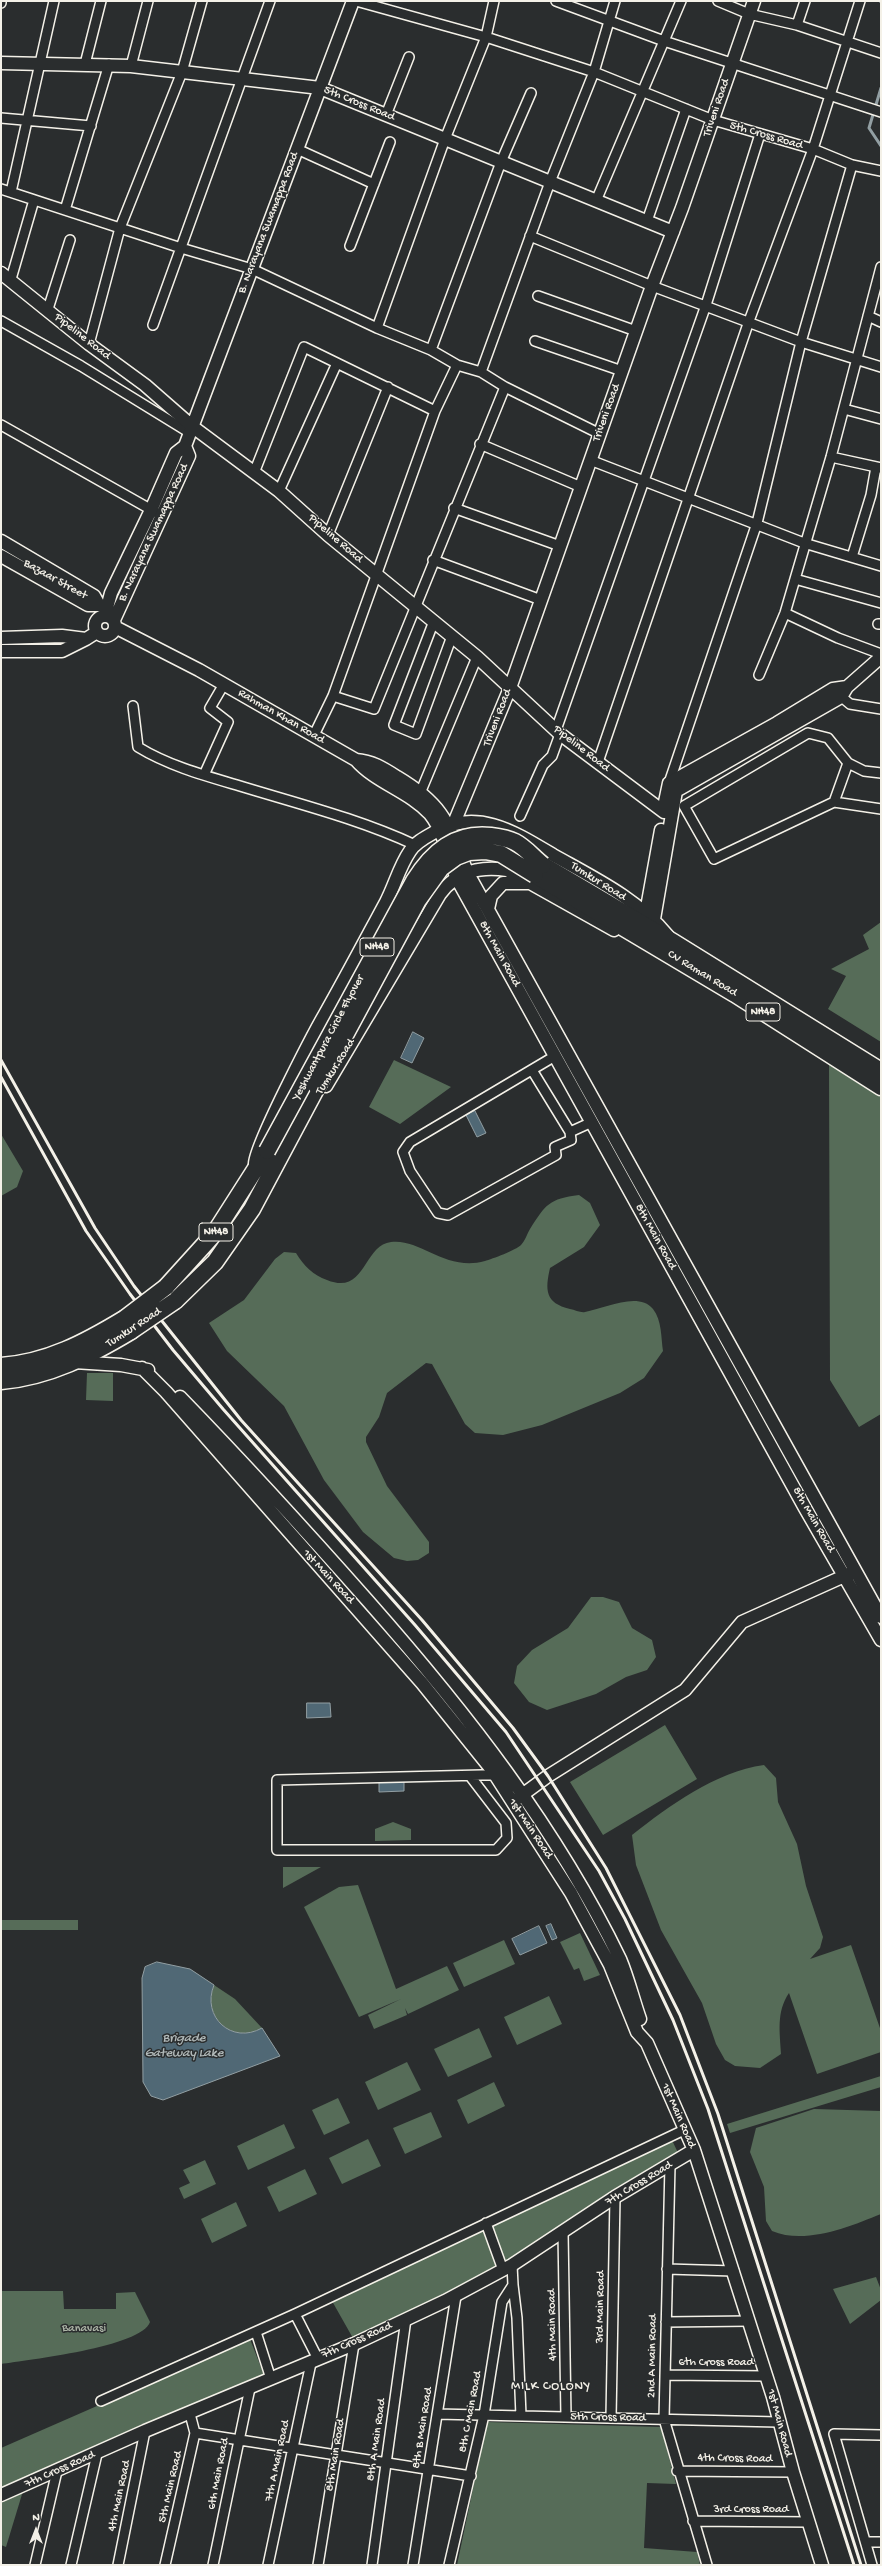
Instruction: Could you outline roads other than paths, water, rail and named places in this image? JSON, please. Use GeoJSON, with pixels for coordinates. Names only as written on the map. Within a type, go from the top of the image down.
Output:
{"type":"FeatureCollection","features":[{"type":"Feature","properties":{"kind":"highway","name":"Yeshwantpura Circle Flyover"},"geometry":{"type":"LineString","coordinates":[[256,1169],[414,881],[425,864],[437,851],[452,841],[468,837],[502,837],[515,842],[536,874],[673,942]]}},
{"type":"Feature","properties":{"kind":"highway","name":"Yeshwantpura Circle Flyover"},"geometry":{"type":"LineString","coordinates":[[308,1103],[418,900],[442,868],[456,857],[469,852],[485,851],[502,854],[644,938]]}},
{"type":"Feature","properties":{"kind":"highway","name":"CV Raman Road"},"geometry":{"type":"LineString","coordinates":[[644,938],[881,1087]]}},
{"type":"Feature","properties":{"kind":"highway","name":"CV Raman Road"},"geometry":{"type":"LineString","coordinates":[[673,942],[881,1071]]}},
{"type":"Feature","properties":{"kind":"highway","name":"Tumkur Road"},"geometry":{"type":"LineString","coordinates":[[1,1366],[38,1360],[63,1352],[127,1325],[175,1301],[215,1262],[248,1216],[308,1103]]}},
{"type":"Feature","properties":{"kind":"highway","name":"Tumkur Road"},"geometry":{"type":"LineString","coordinates":[[5,1382],[74,1362],[98,1351],[166,1287],[214,1234],[256,1169]]}},
{"type":"Feature","properties":{"kind":"street"},"geometry":{"type":"LineString","coordinates":[[11,192],[54,1]]}},
{"type":"Feature","properties":{"kind":"street"},"geometry":{"type":"LineString","coordinates":[[85,64],[101,1]]}},
{"type":"Feature","properties":{"kind":"street"},"geometry":{"type":"LineString","coordinates":[[131,66],[148,1]]}},
{"type":"Feature","properties":{"kind":"street"},"geometry":{"type":"LineString","coordinates":[[89,344],[120,228],[182,72],[202,1]]}},
{"type":"Feature","properties":{"kind":"street"},"geometry":{"type":"LineString","coordinates":[[153,325],[270,1]]}},
{"type":"Feature","properties":{"kind":"street","name":"5th Cross Road"},"geometry":{"type":"LineString","coordinates":[[355,1],[486,37],[594,72],[713,120],[813,149],[852,165],[881,171]]}},
{"type":"Feature","properties":{"kind":"street","name":"B. Narayana Swamappa Road"},"geometry":{"type":"LineString","coordinates":[[107,617],[111,593],[151,510],[176,452],[185,446],[320,88],[355,1]]}},
{"type":"Feature","properties":{"kind":"street"},"geometry":{"type":"LineString","coordinates":[[377,328],[445,139],[486,37],[494,1]]}},
{"type":"Feature","properties":{"kind":"street"},"geometry":{"type":"LineString","coordinates":[[556,1],[609,19],[664,41],[880,112]]}},
{"type":"Feature","properties":{"kind":"street"},"geometry":{"type":"LineString","coordinates":[[481,372],[550,182],[594,72],[615,1]]}},
{"type":"Feature","properties":{"kind":"street"},"geometry":{"type":"LineString","coordinates":[[596,200],[680,1]]}},
{"type":"Feature","properties":{"kind":"street"},"geometry":{"type":"LineString","coordinates":[[718,1],[749,14],[797,25],[881,53]]}},
{"type":"Feature","properties":{"kind":"street","name":"Triveni Road"},"geometry":{"type":"LineString","coordinates":[[447,826],[510,688],[754,1]]}},
{"type":"Feature","properties":{"kind":"street"},"geometry":{"type":"LineString","coordinates":[[797,25],[805,1]]}},
{"type":"Feature","properties":{"kind":"street"},"geometry":{"type":"LineString","coordinates":[[598,762],[749,321],[813,149],[860,1]]}},
{"type":"Feature","properties":{"kind":"street"},"geometry":{"type":"LineString","coordinates":[[386,115],[409,57]]}},
{"type":"Feature","properties":{"kind":"street","name":"5th Cross Road"},"geometry":{"type":"LineString","coordinates":[[1,63],[110,64],[320,88],[673,232]]}},
{"type":"Feature","properties":{"kind":"street"},"geometry":{"type":"LineString","coordinates":[[66,210],[110,64]]}},
{"type":"Feature","properties":{"kind":"street"},"geometry":{"type":"LineString","coordinates":[[431,350],[501,162],[531,93]]}},
{"type":"Feature","properties":{"kind":"street"},"geometry":{"type":"LineString","coordinates":[[647,221],[686,109]]}},
{"type":"Feature","properties":{"kind":"street"},"geometry":{"type":"LineString","coordinates":[[1,118],[91,126]]}},
{"type":"Feature","properties":{"kind":"street"},"geometry":{"type":"LineString","coordinates":[[520,816],[543,765],[552,756],[558,732],[706,305],[760,134]]}},
{"type":"Feature","properties":{"kind":"street"},"geometry":{"type":"LineString","coordinates":[[350,246],[390,142]]}},
{"type":"Feature","properties":{"kind":"street"},"geometry":{"type":"LineString","coordinates":[[297,149],[374,184]]}},
{"type":"Feature","properties":{"kind":"street"},"geometry":{"type":"LineString","coordinates":[[650,916],[664,812],[757,523],[800,342],[852,165]]}},
{"type":"Feature","properties":{"kind":"street"},"geometry":{"type":"LineString","coordinates":[[1,189],[180,248],[252,269],[377,328],[431,350],[457,366],[481,372],[505,386],[600,434]]}},
{"type":"Feature","properties":{"kind":"street"},"geometry":{"type":"LineString","coordinates":[[6,276],[34,200]]}},
{"type":"Feature","properties":{"kind":"street"},"geometry":{"type":"LineString","coordinates":[[530,236],[652,286],[749,321],[800,342],[856,361],[881,367]]}},
{"type":"Feature","properties":{"kind":"street"},"geometry":{"type":"LineString","coordinates":[[48,309],[70,240]]}},
{"type":"Feature","properties":{"kind":"street"},"geometry":{"type":"LineString","coordinates":[[759,675],[785,613],[804,543],[831,457],[881,267]]}},
{"type":"Feature","properties":{"kind":"street","name":"Pipeline Road"},"geometry":{"type":"LineString","coordinates":[[6,276],[89,344],[145,384],[191,430],[279,491],[328,535],[477,657],[558,732],[664,812]]}},
{"type":"Feature","properties":{"kind":"street"},"geometry":{"type":"LineString","coordinates":[[538,296],[636,331]]}},
{"type":"Feature","properties":{"kind":"street"},"geometry":{"type":"LineString","coordinates":[[868,316],[881,322]]}},
{"type":"Feature","properties":{"kind":"street"},"geometry":{"type":"LineString","coordinates":[[1,322],[81,366],[191,430]]}},
{"type":"Feature","properties":{"kind":"street"},"geometry":{"type":"LineString","coordinates":[[535,341],[622,371]]}},
{"type":"Feature","properties":{"kind":"street"},"geometry":{"type":"LineString","coordinates":[[254,473],[304,348],[436,411]]}},
{"type":"Feature","properties":{"kind":"street"},"geometry":{"type":"LineString","coordinates":[[279,491],[337,363]]}},
{"type":"Feature","properties":{"kind":"street"},"geometry":{"type":"LineString","coordinates":[[314,735],[333,696],[375,574],[436,411],[457,366]]}},
{"type":"Feature","properties":{"kind":"street"},"geometry":{"type":"LineString","coordinates":[[333,696],[374,709],[454,508],[505,386]]}},
{"type":"Feature","properties":{"kind":"street"},"geometry":{"type":"LineString","coordinates":[[328,535],[388,387]]}},
{"type":"Feature","properties":{"kind":"street"},"geometry":{"type":"LineString","coordinates":[[844,409],[881,419]]}},
{"type":"Feature","properties":{"kind":"street"},"geometry":{"type":"LineString","coordinates":[[1,425],[163,516]]}},
{"type":"Feature","properties":{"kind":"street"},"geometry":{"type":"LineString","coordinates":[[480,444],[581,487]]}},
{"type":"Feature","properties":{"kind":"street","name":"B. Narayana Swamappa Road"},"geometry":{"type":"LineString","coordinates":[[107,617],[163,516],[189,456],[185,446]]}},
{"type":"Feature","properties":{"kind":"street"},"geometry":{"type":"LineString","coordinates":[[831,457],[879,467],[852,557]]}},
{"type":"Feature","properties":{"kind":"street"},"geometry":{"type":"LineString","coordinates":[[590,460],[757,523],[804,543],[881,566]]}},
{"type":"Feature","properties":{"kind":"street"},"geometry":{"type":"LineString","coordinates":[[454,508],[560,546]]}},
{"type":"Feature","properties":{"kind":"street"},"geometry":{"type":"LineString","coordinates":[[1,541],[94,596],[107,617],[109,636],[102,636],[97,632],[95,622],[107,617]]}},
{"type":"Feature","properties":{"kind":"street","name":"Bazaar Street"},"geometry":{"type":"LineString","coordinates":[[1,550],[107,617]]}},
{"type":"Feature","properties":{"kind":"street"},"geometry":{"type":"LineString","coordinates":[[1,556],[107,617]]}},
{"type":"Feature","properties":{"kind":"street"},"geometry":{"type":"LineString","coordinates":[[433,560],[541,600]]}},
{"type":"Feature","properties":{"kind":"street"},"geometry":{"type":"LineString","coordinates":[[795,579],[881,603]]}},
{"type":"Feature","properties":{"kind":"street"},"geometry":{"type":"LineString","coordinates":[[785,613],[838,638],[881,654]]}},
{"type":"Feature","properties":{"kind":"street","name":"Rahman Khan Road"},"geometry":{"type":"LineString","coordinates":[[107,617],[356,760],[371,761],[421,791],[442,812]]}},
{"type":"Feature","properties":{"kind":"street"},"geometry":{"type":"LineString","coordinates":[[434,622],[394,725],[416,734],[452,636]]}},
{"type":"Feature","properties":{"kind":"street"},"geometry":{"type":"LineString","coordinates":[[1,651],[62,651],[97,632]]}},
{"type":"Feature","properties":{"kind":"street"},"geometry":{"type":"LineString","coordinates":[[1,638],[62,636],[86,639]]}},
{"type":"Feature","properties":{"kind":"street"},"geometry":{"type":"LineString","coordinates":[[1,646],[63,644],[86,639]]}},
{"type":"Feature","properties":{"kind":"street"},"geometry":{"type":"LineString","coordinates":[[421,791],[477,657]]}},
{"type":"Feature","properties":{"kind":"street"},"geometry":{"type":"LineString","coordinates":[[650,916],[672,787],[777,723],[841,691],[881,658]]}},
{"type":"Feature","properties":{"kind":"street"},"geometry":{"type":"LineString","coordinates":[[204,775],[228,722],[210,708],[224,684]]}},
{"type":"Feature","properties":{"kind":"street"},"geometry":{"type":"LineString","coordinates":[[841,691],[850,704],[881,709]]}},
{"type":"Feature","properties":{"kind":"street"},"geometry":{"type":"LineString","coordinates":[[132,706],[138,747],[151,755],[204,775],[348,817],[416,845]]}},
{"type":"Feature","properties":{"kind":"street"},"geometry":{"type":"LineString","coordinates":[[881,773],[864,771],[848,763],[828,738],[808,733],[684,806],[714,859],[834,802],[881,809]]}},
{"type":"Feature","properties":{"kind":"street"},"geometry":{"type":"LineString","coordinates":[[256,1169],[254,1159],[267,1129],[319,1023],[387,900],[403,862],[416,845],[447,826],[416,802],[364,769],[356,760]]}},
{"type":"Feature","properties":{"kind":"street"},"geometry":{"type":"LineString","coordinates":[[834,802],[848,763]]}},
{"type":"Feature","properties":{"kind":"street","name":"8th Main Road"},"geometry":{"type":"LineString","coordinates":[[442,812],[462,874],[540,1029],[805,1508],[881,1640]]}},
{"type":"Feature","properties":{"kind":"street","name":"Tumkur Road"},"geometry":{"type":"LineString","coordinates":[[447,826],[491,824],[521,834],[532,842],[607,885],[650,916],[673,942]]}},
{"type":"Feature","properties":{"kind":"street"},"geometry":{"type":"LineString","coordinates":[[516,874],[532,842]]}},
{"type":"Feature","properties":{"kind":"street"},"geometry":{"type":"LineString","coordinates":[[462,874],[494,868],[516,874],[536,874]]}},
{"type":"Feature","properties":{"kind":"street","name":"8th Main Road"},"geometry":{"type":"LineString","coordinates":[[462,874],[488,909],[552,1022],[816,1502],[881,1617]]}},
{"type":"Feature","properties":{"kind":"street","name":"Tumkur Road"},"geometry":{"type":"LineString","coordinates":[[308,1103],[319,1097],[436,900],[462,874]]}},
{"type":"Feature","properties":{"kind":"street"},"geometry":{"type":"LineString","coordinates":[[488,909],[491,896],[503,883],[518,881],[536,874]]}},
{"type":"Feature","properties":{"kind":"street"},"geometry":{"type":"LineString","coordinates":[[540,1029],[552,1022]]}},
{"type":"Feature","properties":{"kind":"street"},"geometry":{"type":"LineString","coordinates":[[532,1070],[570,1132],[571,1140],[555,1147],[556,1155],[448,1215],[438,1213],[410,1171],[403,1152],[410,1142],[555,1056]]}},
{"type":"Feature","properties":{"kind":"street"},"geometry":{"type":"LineString","coordinates":[[570,1132],[592,1122]]}},
{"type":"Feature","properties":{"kind":"street"},"geometry":{"type":"LineString","coordinates":[[74,1362],[142,1368]]}},
{"type":"Feature","properties":{"kind":"street","name":"1st Main Road"},"geometry":{"type":"LineString","coordinates":[[142,1368],[157,1374],[273,1493],[405,1643],[483,1739],[524,1795],[574,1875],[620,1961],[644,2030],[647,2043],[694,2150],[734,2270],[766,2376],[778,2422],[822,2565]]}},
{"type":"Feature","properties":{"kind":"street","name":"1st Main Road"},"geometry":{"type":"LineString","coordinates":[[142,1368],[166,1392],[295,1540],[352,1602],[422,1683],[496,1775],[518,1813],[557,1870],[610,1965],[637,2032],[647,2043]]}},
{"type":"Feature","properties":{"kind":"street"},"geometry":{"type":"LineString","coordinates":[[805,1508],[816,1502]]}},
{"type":"Feature","properties":{"kind":"street"},"geometry":{"type":"LineString","coordinates":[[512,1802],[524,1795],[548,1776],[684,1690],[742,1622],[856,1571]]}},
{"type":"Feature","properties":{"kind":"street"},"geometry":{"type":"LineString","coordinates":[[470,1776],[506,1823],[507,1838],[496,1850],[277,1850],[277,1780],[496,1775]]}},
{"type":"Feature","properties":{"kind":"street"},"geometry":{"type":"LineString","coordinates":[[506,1823],[518,1813]]}},
{"type":"Feature","properties":{"kind":"street"},"geometry":{"type":"LineString","coordinates":[[101,2401],[295,2314],[684,2130]]}},
{"type":"Feature","properties":{"kind":"street","name":"7th Cross Road"},"geometry":{"type":"LineString","coordinates":[[1,2495],[97,2454],[145,2431],[190,2414],[354,2344],[456,2296],[507,2267],[615,2197],[694,2150]]}},
{"type":"Feature","properties":{"kind":"street","name":"2nd A Main Road"},"geometry":{"type":"LineString","coordinates":[[670,2165],[664,2420],[677,2471],[707,2565]]}},
{"type":"Feature","properties":{"kind":"street","name":"3rd Main Road"},"geometry":{"type":"LineString","coordinates":[[611,2418],[615,2197]]}},
{"type":"Feature","properties":{"kind":"street"},"geometry":{"type":"LineString","coordinates":[[486,2223],[507,2267],[513,2285],[517,2318],[521,2416]]}},
{"type":"Feature","properties":{"kind":"street","name":"4th Main Road"},"geometry":{"type":"LineString","coordinates":[[563,2232],[566,2417]]}},
{"type":"Feature","properties":{"kind":"street"},"geometry":{"type":"LineString","coordinates":[[667,2269],[734,2270]]}},
{"type":"Feature","properties":{"kind":"street","name":"8th C Main Road"},"geometry":{"type":"LineString","coordinates":[[449,2565],[471,2476],[484,2415],[502,2302],[513,2285]]}},
{"type":"Feature","properties":{"kind":"street","name":"8th B Main Road"},"geometry":{"type":"LineString","coordinates":[[413,2565],[456,2296]]}},
{"type":"Feature","properties":{"kind":"street"},"geometry":{"type":"LineString","coordinates":[[295,2314],[315,2361]]}},
{"type":"Feature","properties":{"kind":"street","name":"8th A Main Road"},"geometry":{"type":"LineString","coordinates":[[372,2565],[406,2319]]}},
{"type":"Feature","properties":{"kind":"street"},"geometry":{"type":"LineString","coordinates":[[666,2322],[749,2321]]}},
{"type":"Feature","properties":{"kind":"street"},"geometry":{"type":"LineString","coordinates":[[256,2332],[271,2379]]}},
{"type":"Feature","properties":{"kind":"street","name":"8th Main Road"},"geometry":{"type":"LineString","coordinates":[[318,2565],[354,2344]]}},
{"type":"Feature","properties":{"kind":"street","name":"7th A Main Road"},"geometry":{"type":"LineString","coordinates":[[268,2565],[293,2448],[315,2361]]}},
{"type":"Feature","properties":{"kind":"street","name":"6th Cross Road"},"geometry":{"type":"LineString","coordinates":[[665,2375],[766,2376]]}},
{"type":"Feature","properties":{"kind":"street","name":"6th Main Road"},"geometry":{"type":"LineString","coordinates":[[214,2565],[238,2440],[250,2388]]}},
{"type":"Feature","properties":{"kind":"street","name":"5th Main Road"},"geometry":{"type":"LineString","coordinates":[[166,2565],[195,2433],[190,2414]]}},
{"type":"Feature","properties":{"kind":"street","name":"5th Cross Road"},"geometry":{"type":"LineString","coordinates":[[437,2414],[778,2422]]}},
{"type":"Feature","properties":{"kind":"street","name":"4th Main Road"},"geometry":{"type":"LineString","coordinates":[[118,2565],[145,2431]]}},
{"type":"Feature","properties":{"kind":"street"},"geometry":{"type":"LineString","coordinates":[[195,2433],[471,2476]]}},
{"type":"Feature","properties":{"kind":"street"},"geometry":{"type":"LineString","coordinates":[[872,2565],[834,2434],[881,2435]]}},
{"type":"Feature","properties":{"kind":"street"},"geometry":{"type":"LineString","coordinates":[[71,2565],[97,2454]]}},
{"type":"Feature","properties":{"kind":"street"},"geometry":{"type":"LineString","coordinates":[[35,2565],[57,2471]]}},
{"type":"Feature","properties":{"kind":"street","name":"4th Cross Road"},"geometry":{"type":"LineString","coordinates":[[677,2471],[793,2472]]}},
{"type":"Feature","properties":{"kind":"street","name":"3rd Cross Road"},"geometry":{"type":"LineString","coordinates":[[693,2521],[809,2522]]}},
{"type":"Feature","properties":{"kind":"street"},"geometry":{"type":"LineString","coordinates":[[866,2542],[881,2542]]}},
{"type":"Feature","properties":{"kind":"water"},"geometry":{"type":"Polygon","coordinates":[[[413,1032],[424,1038],[412,1063],[401,1058],[413,1032]]]}},
{"type":"Feature","properties":{"kind":"water"},"geometry":{"type":"Polygon","coordinates":[[[475,1111],[486,1133],[477,1137],[466,1115],[475,1111]]]}},
{"type":"Feature","properties":{"kind":"water"},"geometry":{"type":"Polygon","coordinates":[[[307,1703],[330,1703],[331,1717],[307,1718],[307,1703]]]}},
{"type":"Feature","properties":{"kind":"water"},"geometry":{"type":"Polygon","coordinates":[[[404,1780],[404,1791],[379,1792],[379,1781],[404,1780]]]}},
{"type":"Feature","properties":{"kind":"water"},"geometry":{"type":"Polygon","coordinates":[[[551,1924],[557,1938],[552,1940],[546,1926],[551,1924]]]}},
{"type":"Feature","properties":{"kind":"water"},"geometry":{"type":"Polygon","coordinates":[[[539,1926],[547,1943],[520,1955],[512,1939],[539,1926]]]}},
{"type":"Feature","properties":{"kind":"water","name":"Brigade Gateway Lake"},"geometry":{"type":"Polygon","coordinates":[[[157,1962],[190,1969],[214,1985],[211,1997],[212,2008],[222,2025],[230,2030],[240,2033],[251,2032],[262,2028],[280,2056],[163,2100],[151,2096],[143,2082],[142,1978],[145,1967],[157,1962]]]}},
{"type":"Feature","properties":{"kind":"waterway"},"geometry":{"type":"LineString","coordinates":[[881,88],[869,128],[881,146]]}},
{"type":"Feature","properties":{"kind":"railway"},"geometry":{"type":"LineString","coordinates":[[1,1060],[95,1228],[134,1286],[241,1420],[422,1620],[513,1728],[548,1776],[606,1868],[680,2015],[718,2114],[861,2565]]}},
{"type":"Feature","properties":{"kind":"railway"},"geometry":{"type":"LineString","coordinates":[[1,1077],[86,1231],[130,1294],[173,1350],[223,1409],[415,1625],[506,1732],[599,1871],[625,1919],[673,2020],[708,2109],[854,2565]]}},
{"type":"Feature","properties":{"kind":"district","name":"MILK COLONY"},"geometry":{"type":"Point","coordinates":[551,2387]}},
{"type":"Feature","properties":{"kind":"park label","name":"Banavasi"},"geometry":{"type":"Point","coordinates":[84,2329]}}]}
